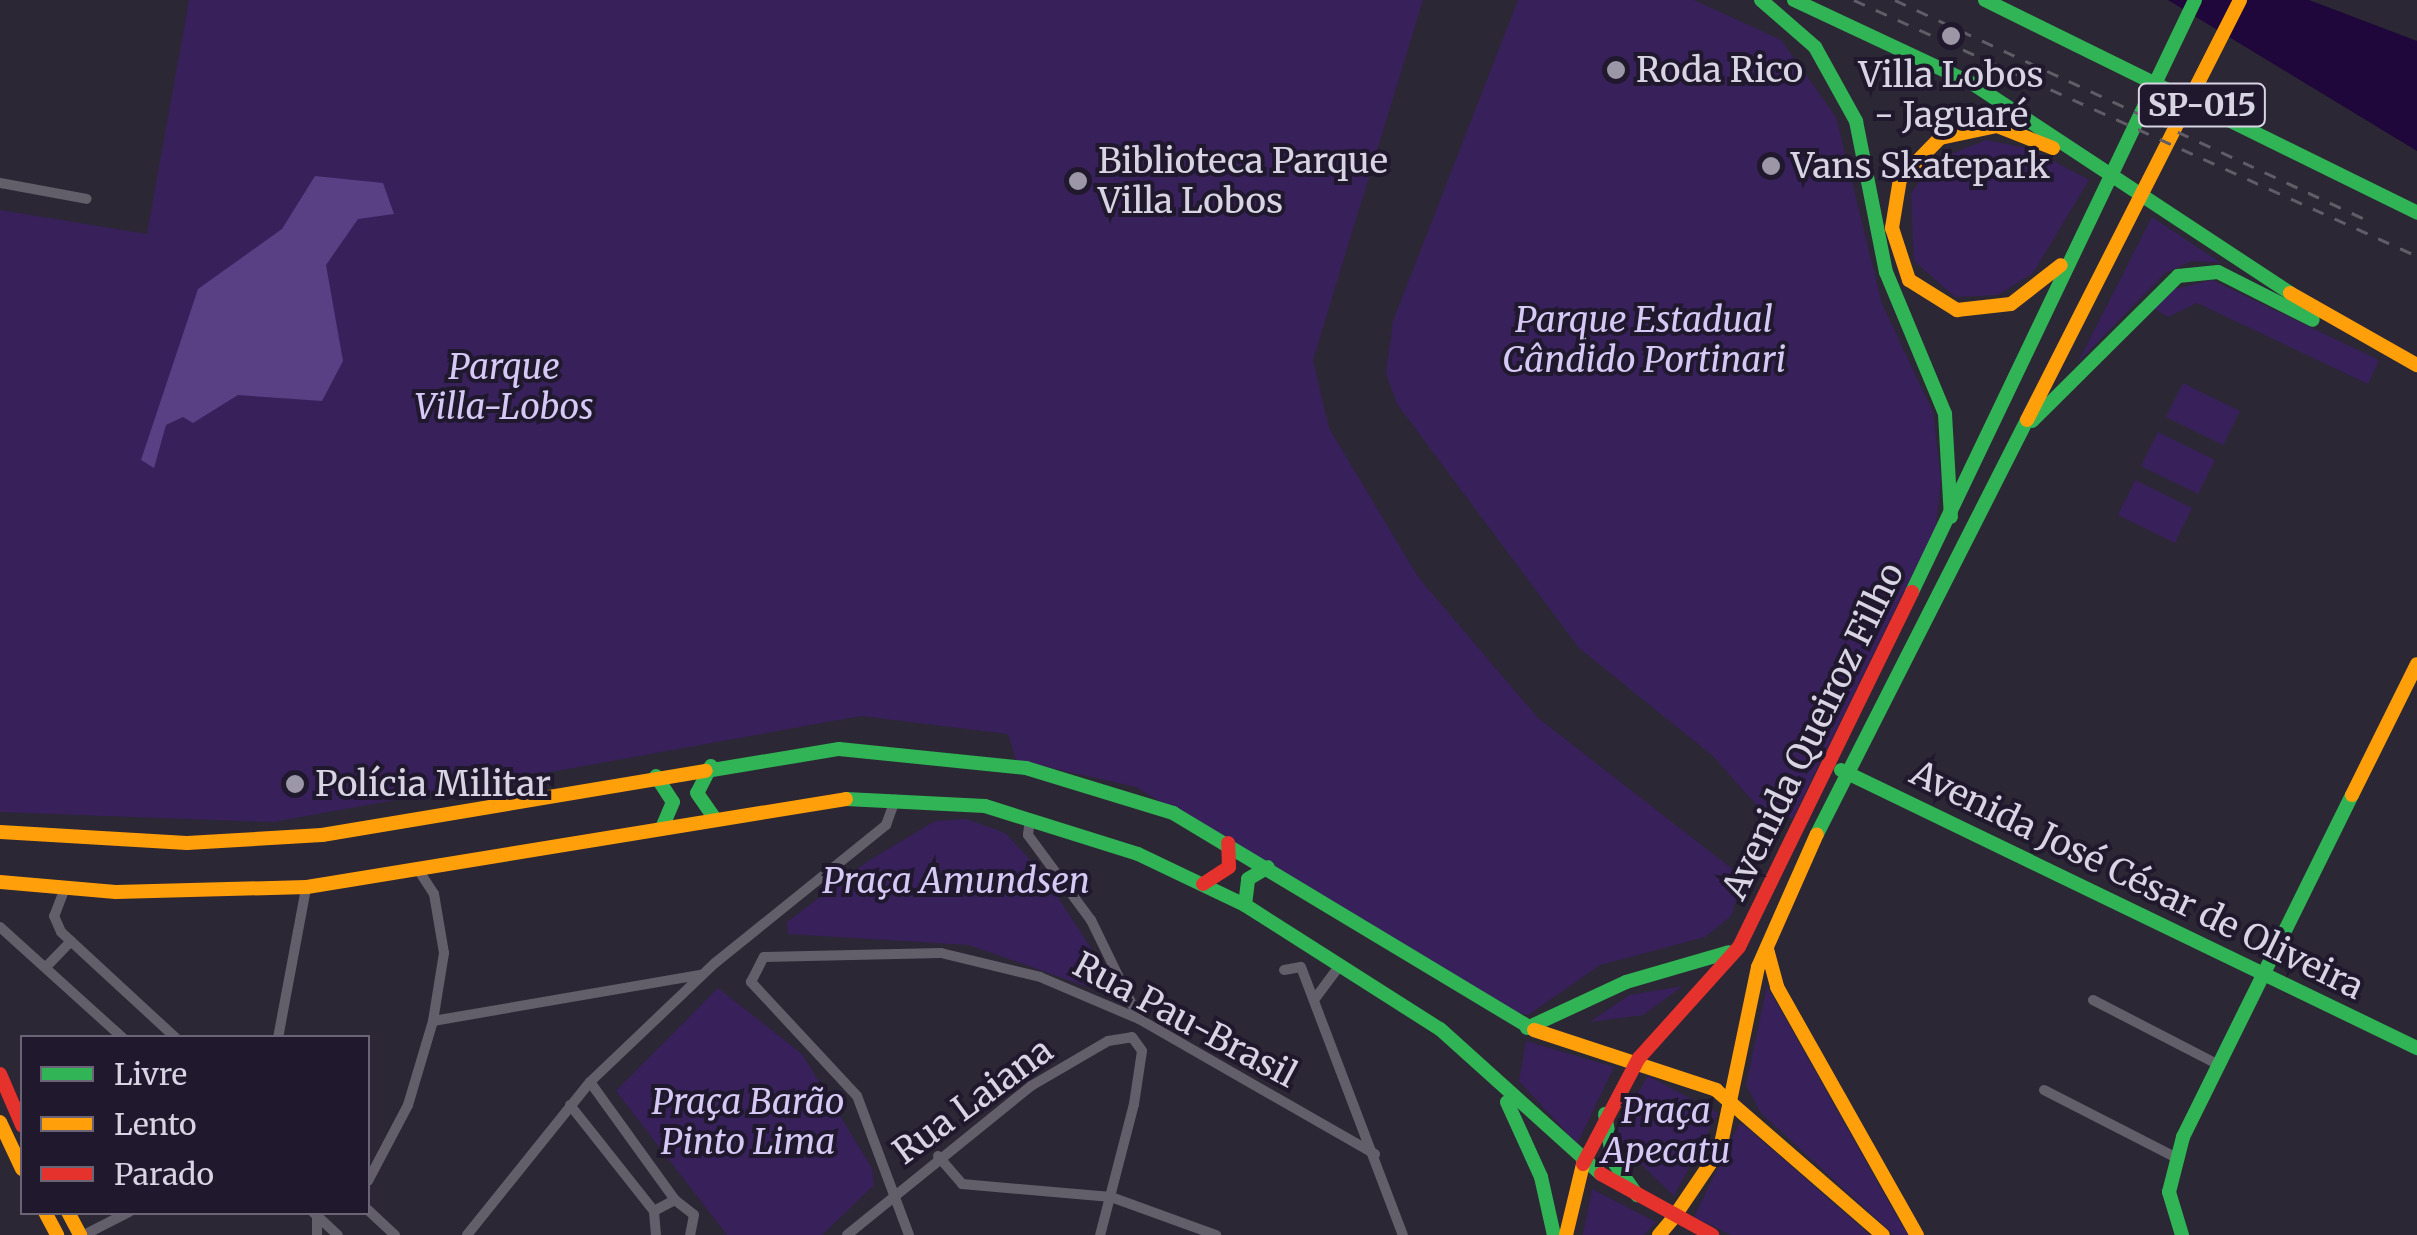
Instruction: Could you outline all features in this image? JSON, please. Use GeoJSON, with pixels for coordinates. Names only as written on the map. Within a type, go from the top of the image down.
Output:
{"type":"FeatureCollection","features":[{"type":"Feature","properties":{"kind":"main road"},"geometry":{"type":"LineString","coordinates":[[1761,0],[1815,47],[1856,121],[1886,272],[1945,414],[1950,518]]}},
{"type":"Feature","properties":{"kind":"main road"},"geometry":{"type":"LineString","coordinates":[[1794,0],[1974,84],[2342,326]]}},
{"type":"Feature","properties":{"kind":"main road","name":"SP-015"},"geometry":{"type":"LineString","coordinates":[[1985,0],[2417,212]]}},
{"type":"Feature","properties":{"kind":"main road","name":"Avenida Queiroz Filho"},"geometry":{"type":"LineString","coordinates":[[1566,1235],[1583,1164],[1604,1114],[1639,1058],[1739,947],[1832,766],[2068,258],[2195,0]]}},
{"type":"Feature","properties":{"kind":"main road","name":"Avenida Queiroz Filho"},"geometry":{"type":"LineString","coordinates":[[1659,1235],[1711,1167],[1734,1104],[1766,945],[2023,427],[2122,244],[2240,0]]}},
{"type":"Feature","properties":{"kind":"main road"},"geometry":{"type":"LineString","coordinates":[[2068,258],[2011,304],[1957,310],[1922,294],[1902,268],[1894,195],[1926,149],[1973,127],[2022,132],[2092,162]]}},
{"type":"Feature","properties":{"kind":"main road"},"geometry":{"type":"LineString","coordinates":[[2023,427],[2159,290],[2188,272],[2218,272],[2342,326],[2417,365]]}},
{"type":"Feature","properties":{"kind":"main road"},"geometry":{"type":"LineString","coordinates":[[2182,1235],[2170,1192],[2175,1157],[2417,664]]}},
{"type":"Feature","properties":{"kind":"main road"},"geometry":{"type":"LineString","coordinates":[[1,834],[187,843],[308,836],[712,766],[839,750],[1004,763],[1150,802],[1228,843],[1528,1028],[1639,1058],[1734,1104],[1882,1235]]}},
{"type":"Feature","properties":{"kind":"main road"},"geometry":{"type":"LineString","coordinates":[[712,766],[696,787],[714,816]]}},
{"type":"Feature","properties":{"kind":"main road","name":"Avenida José César de Oliveira"},"geometry":{"type":"LineString","coordinates":[[1832,766],[2417,1048]]}},
{"type":"Feature","properties":{"kind":"main road"},"geometry":{"type":"LineString","coordinates":[[656,776],[674,802],[663,826]]}},
{"type":"Feature","properties":{"kind":"main road"},"geometry":{"type":"LineString","coordinates":[[0,882],[66,887],[307,887],[419,871],[714,816],[895,800],[1031,819],[1203,884],[1245,905],[1440,1029],[1583,1164],[1640,1200],[1712,1235]]}},
{"type":"Feature","properties":{"kind":"main road"},"geometry":{"type":"LineString","coordinates":[[1203,884],[1229,867],[1228,843]]}},
{"type":"Feature","properties":{"kind":"main road"},"geometry":{"type":"LineString","coordinates":[[1245,905],[1248,879],[1268,867]]}},
{"type":"Feature","properties":{"kind":"main road"},"geometry":{"type":"LineString","coordinates":[[1766,945],[1777,987],[1918,1235]]}},
{"type":"Feature","properties":{"kind":"main road"},"geometry":{"type":"LineString","coordinates":[[1528,1028],[1626,982],[1739,947]]}},
{"type":"Feature","properties":{"kind":"main road"},"geometry":{"type":"LineString","coordinates":[[0,1074],[20,1120]]}},
{"type":"Feature","properties":{"kind":"main road"},"geometry":{"type":"LineString","coordinates":[[1500,1088],[1535,1159],[1554,1235]]}},
{"type":"Feature","properties":{"kind":"main road"},"geometry":{"type":"LineString","coordinates":[[1604,1114],[1613,1161],[1640,1200]]}},
{"type":"Feature","properties":{"kind":"main road"},"geometry":{"type":"LineString","coordinates":[[0,1122],[19,1162]]}},
{"type":"Feature","properties":{"kind":"street"},"geometry":{"type":"LineString","coordinates":[[0,183],[87,199]]}},
{"type":"Feature","properties":{"kind":"street"},"geometry":{"type":"LineString","coordinates":[[467,1235],[590,1082],[701,976],[886,825],[895,800]]}},
{"type":"Feature","properties":{"kind":"street"},"geometry":{"type":"LineString","coordinates":[[1031,819],[1028,835],[1091,920],[1139,1019]]}},
{"type":"Feature","properties":{"kind":"street"},"geometry":{"type":"LineString","coordinates":[[370,1177],[408,1105],[433,1021],[444,952],[434,894],[419,871]]}},
{"type":"Feature","properties":{"kind":"street"},"geometry":{"type":"LineString","coordinates":[[66,887],[54,916],[71,941],[173,1035]]}},
{"type":"Feature","properties":{"kind":"street"},"geometry":{"type":"LineString","coordinates":[[278,1035],[295,910],[307,887]]}},
{"type":"Feature","properties":{"kind":"street"},"geometry":{"type":"LineString","coordinates":[[0,927],[119,1035]]}},
{"type":"Feature","properties":{"kind":"street"},"geometry":{"type":"LineString","coordinates":[[46,967],[71,941]]}},
{"type":"Feature","properties":{"kind":"street","name":"Rua Pau-Brasil"},"geometry":{"type":"LineString","coordinates":[[894,1191],[840,1070],[756,991],[750,972],[764,956],[941,952],[1040,976],[1139,1019],[1374,1154]]}},
{"type":"Feature","properties":{"kind":"street"},"geometry":{"type":"LineString","coordinates":[[1314,1001],[1323,977],[1340,966]]}},
{"type":"Feature","properties":{"kind":"street"},"geometry":{"type":"LineString","coordinates":[[1284,970],[1301,967],[1403,1235]]}},
{"type":"Feature","properties":{"kind":"street"},"geometry":{"type":"LineString","coordinates":[[433,1021],[701,976]]}},
{"type":"Feature","properties":{"kind":"street"},"geometry":{"type":"LineString","coordinates":[[2093,1000],[2220,1065]]}},
{"type":"Feature","properties":{"kind":"street","name":"Rua Laiana"},"geometry":{"type":"LineString","coordinates":[[848,1235],[938,1156],[1099,1046],[1121,1037],[1141,1044],[1111,1197]]}},
{"type":"Feature","properties":{"kind":"street"},"geometry":{"type":"LineString","coordinates":[[590,1082],[676,1200],[692,1229],[704,1235]]}},
{"type":"Feature","properties":{"kind":"street"},"geometry":{"type":"LineString","coordinates":[[2044,1090],[2175,1157]]}},
{"type":"Feature","properties":{"kind":"street"},"geometry":{"type":"LineString","coordinates":[[570,1105],[654,1211],[656,1235]]}},
{"type":"Feature","properties":{"kind":"street"},"geometry":{"type":"LineString","coordinates":[[0,1144],[19,1162]]}},
{"type":"Feature","properties":{"kind":"street"},"geometry":{"type":"LineString","coordinates":[[938,1156],[962,1184],[1111,1197],[1216,1235]]}},
{"type":"Feature","properties":{"kind":"street"},"geometry":{"type":"LineString","coordinates":[[894,1191],[909,1235]]}},
{"type":"Feature","properties":{"kind":"street"},"geometry":{"type":"LineString","coordinates":[[1100,1235],[1111,1197]]}},
{"type":"Feature","properties":{"kind":"street"},"geometry":{"type":"LineString","coordinates":[[654,1211],[676,1200]]}},
{"type":"Feature","properties":{"kind":"street"},"geometry":{"type":"LineString","coordinates":[[370,1212],[395,1235]]}},
{"type":"Feature","properties":{"kind":"street"},"geometry":{"type":"LineString","coordinates":[[82,1235],[122,1215]]}},
{"type":"Feature","properties":{"kind":"street"},"geometry":{"type":"LineString","coordinates":[[315,1215],[317,1235]]}},
{"type":"Feature","properties":{"kind":"street"},"geometry":{"type":"LineString","coordinates":[[315,1215],[338,1235]]}},
{"type":"Feature","properties":{"kind":"green space","name":"Parque Villa-Lobos"},"geometry":{"type":"Polygon","coordinates":[[[189,0],[1423,0],[1313,360],[1329,428],[1418,577],[1538,718],[1731,868],[1739,890],[1731,916],[1705,937],[1600,965],[1528,1015],[1504,1010],[1136,787],[1016,760],[1008,734],[861,716],[273,822],[0,812],[0,210],[147,234],[189,0]]]}},
{"type":"Feature","properties":{"kind":"green space","name":"Parque Estadual Cândido Portinari"},"geometry":{"type":"Polygon","coordinates":[[[1518,0],[1694,0],[1781,40],[1836,117],[1882,304],[1933,412],[1941,480],[1936,526],[1793,818],[1766,816],[1713,756],[1579,648],[1397,404],[1386,373],[1393,321],[1518,0]]]}},
{"type":"Feature","properties":{"kind":"green space"},"geometry":{"type":"Polygon","coordinates":[[[1986,140],[2031,149],[2089,180],[2033,273],[1998,295],[1955,297],[1914,261],[1911,193],[1936,160],[1986,140]]]}},
{"type":"Feature","properties":{"kind":"green space"},"geometry":{"type":"Polygon","coordinates":[[[2152,217],[2221,263],[2192,261],[2165,273],[2078,362],[2152,217]]]}},
{"type":"Feature","properties":{"kind":"green space"},"geometry":{"type":"Polygon","coordinates":[[[2212,280],[2379,360],[2368,384],[2197,303],[2168,317],[2152,307],[2167,291],[2212,280]]]}},
{"type":"Feature","properties":{"kind":"green space"},"geometry":{"type":"Polygon","coordinates":[[[2183,383],[2240,411],[2223,445],[2166,417],[2183,383]]]}},
{"type":"Feature","properties":{"kind":"green space"},"geometry":{"type":"Polygon","coordinates":[[[2158,432],[2215,460],[2198,494],[2141,466],[2158,432]]]}},
{"type":"Feature","properties":{"kind":"green space"},"geometry":{"type":"Polygon","coordinates":[[[2135,480],[2192,508],[2175,543],[2118,515],[2135,480]]]}},
{"type":"Feature","properties":{"kind":"green space","name":"Praça Amundsen"},"geometry":{"type":"Polygon","coordinates":[[[966,819],[1005,833],[1040,870],[1125,1000],[969,945],[788,934],[787,922],[868,861],[935,821],[966,819]]]}},
{"type":"Feature","properties":{"kind":"green space","name":"Praça Apecatu"},"geometry":{"type":"Polygon","coordinates":[[[1683,986],[1643,1015],[1590,1022],[1629,995],[1683,986]]]}},
{"type":"Feature","properties":{"kind":"green space"},"geometry":{"type":"Polygon","coordinates":[[[1767,986],[1909,1235],[1894,1235],[1761,1113],[1746,1085],[1767,986]]]}},
{"type":"Feature","properties":{"kind":"green space","name":"Praça Barão Pinto Lima"},"geometry":{"type":"Polygon","coordinates":[[[718,988],[802,1054],[872,1168],[874,1185],[822,1235],[727,1235],[616,1091],[718,988]]]}},
{"type":"Feature","properties":{"kind":"green space","name":"Praça Apecatu"},"geometry":{"type":"Polygon","coordinates":[[[1526,1041],[1614,1067],[1577,1144],[1519,1081],[1526,1041]]]}},
{"type":"Feature","properties":{"kind":"green space","name":"Praça Apecatu"},"geometry":{"type":"Polygon","coordinates":[[[1648,1076],[1718,1113],[1674,1196],[1619,1143],[1619,1123],[1648,1076]]]}},
{"type":"Feature","properties":{"kind":"green space"},"geometry":{"type":"Polygon","coordinates":[[[1739,1124],[1870,1235],[1731,1235],[1694,1217],[1739,1124]]]}},
{"type":"Feature","properties":{"kind":"green space"},"geometry":{"type":"Polygon","coordinates":[[[1592,1189],[1656,1222],[1644,1235],[1583,1235],[1592,1189]]]}},
{"type":"Feature","properties":{"kind":"shaded area"},"geometry":{"type":"Polygon","coordinates":[[[2168,0],[2309,0],[2417,41],[2417,151],[2168,0]]]}},
{"type":"Feature","properties":{"kind":"shaded area"},"geometry":{"type":"Polygon","coordinates":[[[315,176],[383,183],[394,214],[358,219],[326,265],[343,361],[322,401],[238,395],[193,423],[183,417],[166,425],[154,468],[141,460],[198,289],[282,229],[315,176]]]}},
{"type":"Feature","properties":{"kind":"railway"},"geometry":{"type":"LineString","coordinates":[[1854,0],[2417,256]]}},
{"type":"Feature","properties":{"kind":"railway"},"geometry":{"type":"LineString","coordinates":[[1895,0],[2367,220]]}},
{"type":"Feature","properties":{"kind":"traffic: fast"},"geometry":{"type":"LineString","coordinates":[[1761,0],[1815,47],[1856,121],[1886,272],[1945,414],[1951,517]]}},
{"type":"Feature","properties":{"kind":"traffic: fast"},"geometry":{"type":"LineString","coordinates":[[1794,0],[1973,84],[2290,293]]}},
{"type":"Feature","properties":{"kind":"traffic: fast"},"geometry":{"type":"LineString","coordinates":[[1985,0],[2417,213]]}},
{"type":"Feature","properties":{"kind":"traffic: fast"},"geometry":{"type":"LineString","coordinates":[[1912,592],[2195,0]]}},
{"type":"Feature","properties":{"kind":"traffic: fast"},"geometry":{"type":"LineString","coordinates":[[2032,421],[2178,276],[2218,272],[2313,320]]}},
{"type":"Feature","properties":{"kind":"traffic: fast"},"geometry":{"type":"LineString","coordinates":[[1817,834],[2027,420]]}},
{"type":"Feature","properties":{"kind":"traffic: fast"},"geometry":{"type":"LineString","coordinates":[[706,771],[839,749],[1026,768],[1173,813],[1534,1030]]}},
{"type":"Feature","properties":{"kind":"traffic: fast"},"geometry":{"type":"LineString","coordinates":[[711,766],[697,793],[713,816]]}},
{"type":"Feature","properties":{"kind":"traffic: fast"},"geometry":{"type":"LineString","coordinates":[[1841,770],[2417,1048]]}},
{"type":"Feature","properties":{"kind":"traffic: fast"},"geometry":{"type":"LineString","coordinates":[[656,776],[673,802],[663,826]]}},
{"type":"Feature","properties":{"kind":"traffic: fast"},"geometry":{"type":"LineString","coordinates":[[2182,1235],[2169,1192],[2183,1137],[2352,795]]}},
{"type":"Feature","properties":{"kind":"traffic: fast"},"geometry":{"type":"LineString","coordinates":[[846,799],[985,806],[1138,854],[1245,905],[1440,1029],[1601,1174]]}},
{"type":"Feature","properties":{"kind":"traffic: fast"},"geometry":{"type":"LineString","coordinates":[[1245,905],[1248,879],[1268,867]]}},
{"type":"Feature","properties":{"kind":"traffic: fast"},"geometry":{"type":"LineString","coordinates":[[1527,1028],[1626,982],[1729,952]]}},
{"type":"Feature","properties":{"kind":"traffic: fast"},"geometry":{"type":"LineString","coordinates":[[1507,1102],[1541,1177],[1554,1235]]}},
{"type":"Feature","properties":{"kind":"traffic: fast"},"geometry":{"type":"LineString","coordinates":[[1605,1114],[1613,1161],[1637,1195]]}},
{"type":"Feature","properties":{"kind":"traffic: slow"},"geometry":{"type":"LineString","coordinates":[[2027,420],[2240,0]]}},
{"type":"Feature","properties":{"kind":"traffic: slow"},"geometry":{"type":"LineString","coordinates":[[2053,148],[1997,126],[1940,138],[1900,179],[1892,228],[1909,280],[1957,310],[2011,304],[2061,265]]}},
{"type":"Feature","properties":{"kind":"traffic: slow"},"geometry":{"type":"LineString","coordinates":[[2290,293],[2417,365]]}},
{"type":"Feature","properties":{"kind":"traffic: slow"},"geometry":{"type":"LineString","coordinates":[[2352,795],[2417,664]]}},
{"type":"Feature","properties":{"kind":"traffic: slow"},"geometry":{"type":"LineString","coordinates":[[0,832],[187,843],[322,835],[706,771]]}},
{"type":"Feature","properties":{"kind":"traffic: slow"},"geometry":{"type":"LineString","coordinates":[[0,882],[116,892],[307,887],[846,799]]}},
{"type":"Feature","properties":{"kind":"traffic: slow"},"geometry":{"type":"LineString","coordinates":[[1674,1217],[1720,1149],[1758,967],[1817,834]]}},
{"type":"Feature","properties":{"kind":"traffic: slow"},"geometry":{"type":"LineString","coordinates":[[1767,949],[1777,987],[1917,1235]]}},
{"type":"Feature","properties":{"kind":"traffic: slow"},"geometry":{"type":"LineString","coordinates":[[1534,1030],[1716,1090],[1883,1235]]}},
{"type":"Feature","properties":{"kind":"traffic: slow"},"geometry":{"type":"LineString","coordinates":[[0,1122],[20,1165]]}},
{"type":"Feature","properties":{"kind":"traffic: slow"},"geometry":{"type":"LineString","coordinates":[[1566,1235],[1583,1164]]}},
{"type":"Feature","properties":{"kind":"traffic: slow"},"geometry":{"type":"LineString","coordinates":[[47,1215],[57,1235]]}},
{"type":"Feature","properties":{"kind":"traffic: slow"},"geometry":{"type":"LineString","coordinates":[[70,1215],[80,1235]]}},
{"type":"Feature","properties":{"kind":"traffic: slow"},"geometry":{"type":"LineString","coordinates":[[1659,1235],[1674,1217]]}},
{"type":"Feature","properties":{"kind":"traffic: jam"},"geometry":{"type":"LineString","coordinates":[[1583,1164],[1639,1058],[1739,947],[1912,592]]}},
{"type":"Feature","properties":{"kind":"traffic: jam"},"geometry":{"type":"LineString","coordinates":[[1203,884],[1229,867],[1228,843]]}},
{"type":"Feature","properties":{"kind":"traffic: jam"},"geometry":{"type":"LineString","coordinates":[[0,1074],[20,1120]]}},
{"type":"Feature","properties":{"kind":"traffic: jam"},"geometry":{"type":"LineString","coordinates":[[1601,1174],[1712,1235]]}},
{"type":"Feature","properties":{"kind":"place","name":"Villa Lobos - Jaguaré"},"geometry":{"type":"Point","coordinates":[1951,36]}},
{"type":"Feature","properties":{"kind":"place","name":"Roda Rico"},"geometry":{"type":"Point","coordinates":[1616,70]}},
{"type":"Feature","properties":{"kind":"place","name":"Vans Skatepark"},"geometry":{"type":"Point","coordinates":[1771,166]}},
{"type":"Feature","properties":{"kind":"place","name":"Biblioteca Parque Villa Lobos"},"geometry":{"type":"Point","coordinates":[1078,181]}},
{"type":"Feature","properties":{"kind":"place","name":"Polícia Militar"},"geometry":{"type":"Point","coordinates":[295,784]}}]}
